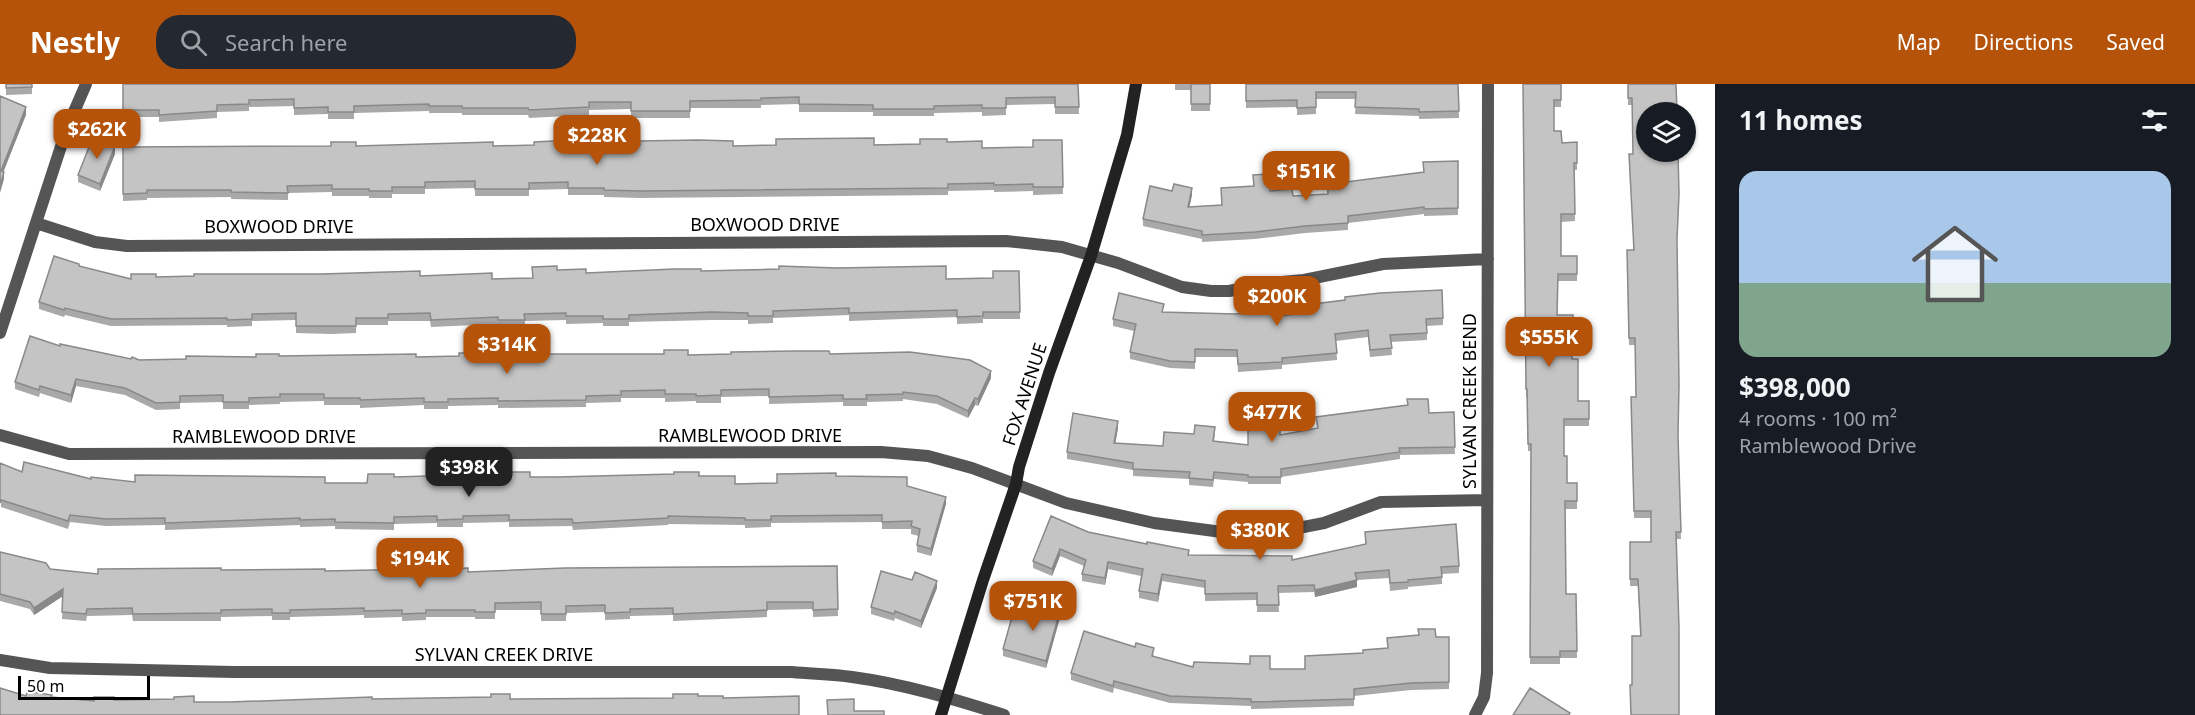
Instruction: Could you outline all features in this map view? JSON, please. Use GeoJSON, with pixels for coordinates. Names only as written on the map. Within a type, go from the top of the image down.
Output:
{"type":"FeatureCollection","features":[{"type":"Feature","properties":{"kind":"main road","name":"FOX AVENUE"},"geometry":{"type":"LineString","coordinates":[[941,715],[1016,484],[1019,467],[1049,373],[1091,256],[1127,135],[1136,84]]}},
{"type":"Feature","properties":{"kind":"street"},"geometry":{"type":"LineString","coordinates":[[0,333],[67,128],[86,84]]}},
{"type":"Feature","properties":{"kind":"street","name":"SYLVAN CREEK BEND"},"geometry":{"type":"LineString","coordinates":[[1475,715],[1484,697],[1487,673],[1488,84]]}},
{"type":"Feature","properties":{"kind":"street","name":"BOXWOOD DRIVE"},"geometry":{"type":"LineString","coordinates":[[36,223],[95,242],[127,246],[1006,241],[1062,247],[1118,263],[1174,284],[1212,291],[1229,291],[1270,283],[1304,280],[1383,264],[1488,259]]}},
{"type":"Feature","properties":{"kind":"street","name":"RAMBLEWOOD DRIVE"},"geometry":{"type":"LineString","coordinates":[[0,435],[69,454],[881,452],[928,456],[972,468],[1066,503],[1154,523],[1256,534],[1324,523],[1381,502],[1487,500]]}},
{"type":"Feature","properties":{"kind":"street","name":"SYLVAN CREEK DRIVE"},"geometry":{"type":"LineString","coordinates":[[0,660],[50,668],[234,672],[792,672],[850,676],[947,697],[1004,715]]}},
{"type":"Feature","properties":{"kind":"building"},"geometry":{"type":"Polygon","coordinates":[[[6,84],[32,84],[32,87],[6,88],[6,84]]]}},
{"type":"Feature","properties":{"kind":"building"},"geometry":{"type":"Polygon","coordinates":[[[123,84],[1078,84],[1079,107],[1055,107],[1055,97],[1006,98],[1006,108],[982,108],[982,105],[934,106],[934,109],[873,109],[873,105],[799,104],[799,97],[690,101],[690,111],[631,111],[631,102],[589,102],[589,107],[529,110],[528,108],[462,108],[462,106],[429,106],[429,104],[354,106],[354,112],[328,112],[328,107],[294,108],[294,99],[249,100],[249,104],[217,105],[217,111],[159,115],[159,110],[123,110],[123,84]]]}},
{"type":"Feature","properties":{"kind":"building"},"geometry":{"type":"Polygon","coordinates":[[[1191,84],[1210,84],[1210,104],[1191,104],[1191,84]]]}},
{"type":"Feature","properties":{"kind":"building"},"geometry":{"type":"Polygon","coordinates":[[[1246,84],[1458,84],[1459,111],[1419,112],[1419,109],[1355,107],[1356,92],[1316,92],[1316,107],[1297,108],[1297,100],[1246,101],[1246,84]]]}},
{"type":"Feature","properties":{"kind":"building"},"geometry":{"type":"Polygon","coordinates":[[[1523,84],[1561,84],[1561,100],[1554,100],[1554,131],[1561,131],[1562,143],[1577,142],[1577,163],[1574,163],[1575,214],[1561,214],[1561,256],[1577,256],[1577,274],[1558,274],[1557,315],[1573,315],[1572,359],[1578,359],[1578,401],[1589,401],[1589,419],[1564,419],[1567,483],[1577,483],[1577,501],[1565,501],[1566,594],[1576,594],[1577,651],[1560,651],[1560,657],[1530,657],[1531,444],[1528,444],[1526,389],[1523,84]]]}},
{"type":"Feature","properties":{"kind":"building"},"geometry":{"type":"Polygon","coordinates":[[[1628,84],[1676,84],[1677,102],[1636,102],[1636,162],[1678,162],[1678,436],[1681,532],[1676,532],[1679,715],[1631,715],[1632,636],[1641,636],[1638,579],[1630,579],[1630,542],[1651,542],[1651,511],[1634,511],[1631,397],[1636,397],[1635,338],[1629,338],[1627,250],[1634,250],[1629,154],[1633,154],[1632,98],[1628,98],[1628,84]]]}},
{"type":"Feature","properties":{"kind":"building"},"geometry":{"type":"Polygon","coordinates":[[[0,96],[26,107],[1,171],[4,172],[0,186],[0,96]]]}},
{"type":"Feature","properties":{"kind":"building"},"geometry":{"type":"Polygon","coordinates":[[[93,137],[115,146],[100,184],[78,175],[93,137]]]}},
{"type":"Feature","properties":{"kind":"building"},"geometry":{"type":"Polygon","coordinates":[[[874,138],[874,145],[920,144],[920,139],[947,139],[947,142],[982,141],[982,148],[1033,147],[1033,140],[1062,140],[1063,187],[1033,187],[1033,184],[994,185],[994,183],[948,184],[948,188],[640,191],[568,188],[568,182],[529,183],[529,189],[475,189],[475,181],[425,182],[425,187],[392,187],[392,191],[332,189],[332,185],[287,186],[288,193],[147,190],[147,193],[123,194],[123,147],[331,146],[331,142],[356,142],[356,146],[493,142],[493,146],[534,145],[534,142],[593,139],[593,146],[640,145],[639,141],[698,140],[733,141],[733,146],[776,145],[776,139],[874,138]]]}},
{"type":"Feature","properties":{"kind":"building"},"geometry":{"type":"Polygon","coordinates":[[[1458,161],[1458,208],[1424,209],[1424,207],[1348,216],[1348,223],[1202,235],[1202,231],[1143,219],[1150,186],[1172,191],[1174,184],[1192,188],[1188,207],[1222,205],[1221,188],[1254,186],[1253,175],[1268,174],[1270,191],[1292,189],[1293,196],[1328,194],[1327,177],[1345,176],[1346,182],[1424,172],[1423,162],[1458,161]]]}},
{"type":"Feature","properties":{"kind":"building"},"geometry":{"type":"Polygon","coordinates":[[[54,256],[79,264],[79,266],[131,279],[131,274],[156,274],[156,277],[194,276],[194,274],[420,271],[420,276],[492,273],[492,279],[533,278],[532,267],[557,266],[557,270],[586,269],[586,273],[674,269],[701,269],[701,271],[779,269],[779,266],[837,268],[946,266],[946,279],[993,278],[993,271],[1019,271],[1020,312],[983,312],[983,316],[957,317],[957,310],[849,313],[849,308],[773,311],[773,316],[712,312],[629,315],[629,319],[566,316],[566,313],[524,314],[525,320],[498,320],[498,317],[431,320],[430,313],[388,314],[388,318],[356,318],[356,326],[296,326],[296,313],[252,314],[252,319],[227,320],[227,318],[111,319],[65,308],[64,310],[39,302],[54,256]]]}},
{"type":"Feature","properties":{"kind":"building"},"geometry":{"type":"Polygon","coordinates":[[[1442,290],[1443,318],[1426,319],[1427,333],[1390,335],[1392,348],[1370,350],[1368,330],[1335,334],[1337,353],[1282,358],[1282,362],[1238,364],[1237,350],[1195,349],[1195,362],[1170,361],[1130,352],[1136,324],[1113,319],[1119,293],[1164,304],[1162,312],[1235,314],[1279,310],[1279,316],[1314,312],[1313,304],[1345,300],[1345,297],[1442,290]]]}},
{"type":"Feature","properties":{"kind":"building"},"geometry":{"type":"Polygon","coordinates":[[[30,336],[60,346],[60,344],[139,360],[186,359],[186,356],[256,357],[256,354],[279,354],[279,356],[416,354],[416,357],[485,353],[485,357],[529,357],[529,354],[664,354],[664,350],[688,350],[688,355],[793,351],[829,351],[830,354],[910,352],[970,360],[991,371],[978,399],[975,398],[968,411],[937,396],[903,392],[903,394],[866,395],[867,399],[843,399],[843,395],[769,397],[769,389],[721,390],[721,395],[696,396],[696,394],[665,394],[665,390],[621,391],[621,395],[586,396],[586,400],[498,401],[498,398],[424,402],[424,398],[360,400],[360,398],[324,398],[324,394],[280,394],[280,397],[249,398],[249,402],[223,402],[223,395],[180,396],[180,402],[156,403],[125,388],[76,379],[71,395],[40,386],[39,390],[15,382],[30,336]]]}},
{"type":"Feature","properties":{"kind":"building"},"geometry":{"type":"Polygon","coordinates":[[[1407,399],[1428,399],[1429,413],[1454,412],[1455,447],[1399,448],[1400,452],[1281,469],[1281,477],[1248,477],[1248,475],[1214,472],[1213,480],[1189,478],[1190,472],[1133,469],[1133,463],[1067,452],[1073,413],[1118,421],[1114,443],[1163,446],[1164,432],[1194,434],[1195,425],[1215,427],[1213,441],[1248,445],[1248,430],[1280,429],[1280,435],[1318,428],[1316,417],[1408,405],[1407,399]]]}},
{"type":"Feature","properties":{"kind":"building"},"geometry":{"type":"Polygon","coordinates":[[[24,462],[91,479],[91,477],[135,482],[135,475],[325,477],[325,483],[367,483],[368,474],[394,474],[394,477],[462,475],[462,479],[508,478],[508,472],[530,472],[530,477],[557,477],[699,472],[699,476],[735,476],[735,484],[777,483],[777,474],[836,473],[836,476],[907,477],[907,486],[946,497],[931,549],[917,545],[920,529],[911,526],[912,521],[882,522],[882,515],[771,516],[771,520],[668,516],[668,518],[573,523],[572,519],[509,520],[509,515],[463,516],[463,519],[437,520],[437,516],[394,517],[394,523],[335,522],[335,519],[300,520],[300,518],[165,523],[165,518],[106,519],[70,515],[68,521],[1,500],[0,503],[0,463],[22,472],[24,462]]]}},
{"type":"Feature","properties":{"kind":"building"},"geometry":{"type":"Polygon","coordinates":[[[1051,516],[1088,532],[1189,550],[1188,555],[1292,556],[1292,560],[1366,544],[1365,532],[1456,524],[1459,566],[1441,567],[1442,577],[1408,580],[1408,582],[1390,583],[1389,570],[1355,573],[1357,580],[1315,590],[1314,585],[1278,586],[1279,605],[1257,605],[1257,593],[1205,594],[1205,581],[1162,574],[1158,594],[1139,591],[1143,569],[1108,562],[1105,578],[1082,574],[1086,560],[1060,549],[1052,569],[1033,561],[1051,516]]]}},
{"type":"Feature","properties":{"kind":"building"},"geometry":{"type":"Polygon","coordinates":[[[0,552],[46,563],[50,569],[98,574],[98,569],[221,568],[221,570],[325,569],[325,571],[468,568],[468,572],[565,568],[837,566],[838,609],[813,610],[813,602],[767,602],[767,610],[673,614],[673,608],[630,609],[630,612],[605,613],[605,605],[566,606],[566,614],[541,614],[541,602],[495,603],[495,612],[426,610],[426,613],[402,614],[402,610],[364,611],[364,608],[290,610],[290,613],[272,613],[272,609],[221,610],[221,613],[133,614],[132,608],[87,609],[86,614],[62,612],[63,589],[34,608],[30,602],[0,594],[0,552]]]}},
{"type":"Feature","properties":{"kind":"building"},"geometry":{"type":"Polygon","coordinates":[[[881,571],[912,580],[915,572],[937,581],[921,621],[895,611],[894,614],[871,607],[881,571]]]}},
{"type":"Feature","properties":{"kind":"building"},"geometry":{"type":"Polygon","coordinates":[[[1042,602],[1061,607],[1046,661],[1003,649],[1014,610],[1038,616],[1042,602]]]}},
{"type":"Feature","properties":{"kind":"building"},"geometry":{"type":"Polygon","coordinates":[[[1418,629],[1435,629],[1436,637],[1449,637],[1449,682],[1354,689],[1354,699],[1251,702],[1251,699],[1170,696],[1114,681],[1113,686],[1071,673],[1084,631],[1135,647],[1136,643],[1154,648],[1152,656],[1193,667],[1194,662],[1250,664],[1250,656],[1270,656],[1270,669],[1305,669],[1305,656],[1363,653],[1363,650],[1388,648],[1387,638],[1419,635],[1418,629]]]}},
{"type":"Feature","properties":{"kind":"building"},"geometry":{"type":"Polygon","coordinates":[[[0,688],[26,696],[27,691],[52,695],[51,697],[94,701],[94,697],[114,697],[114,700],[174,699],[174,697],[194,696],[194,702],[229,702],[372,697],[372,699],[491,697],[491,694],[510,694],[510,699],[673,698],[673,694],[723,696],[723,698],[799,696],[799,715],[0,715],[0,688]]]}},
{"type":"Feature","properties":{"kind":"building"},"geometry":{"type":"Polygon","coordinates":[[[1530,688],[1570,713],[1569,715],[1513,715],[1530,688]]]}},
{"type":"Feature","properties":{"kind":"building"},"geometry":{"type":"Polygon","coordinates":[[[854,699],[854,711],[884,711],[884,715],[828,715],[827,700],[854,699]]]}}]}
